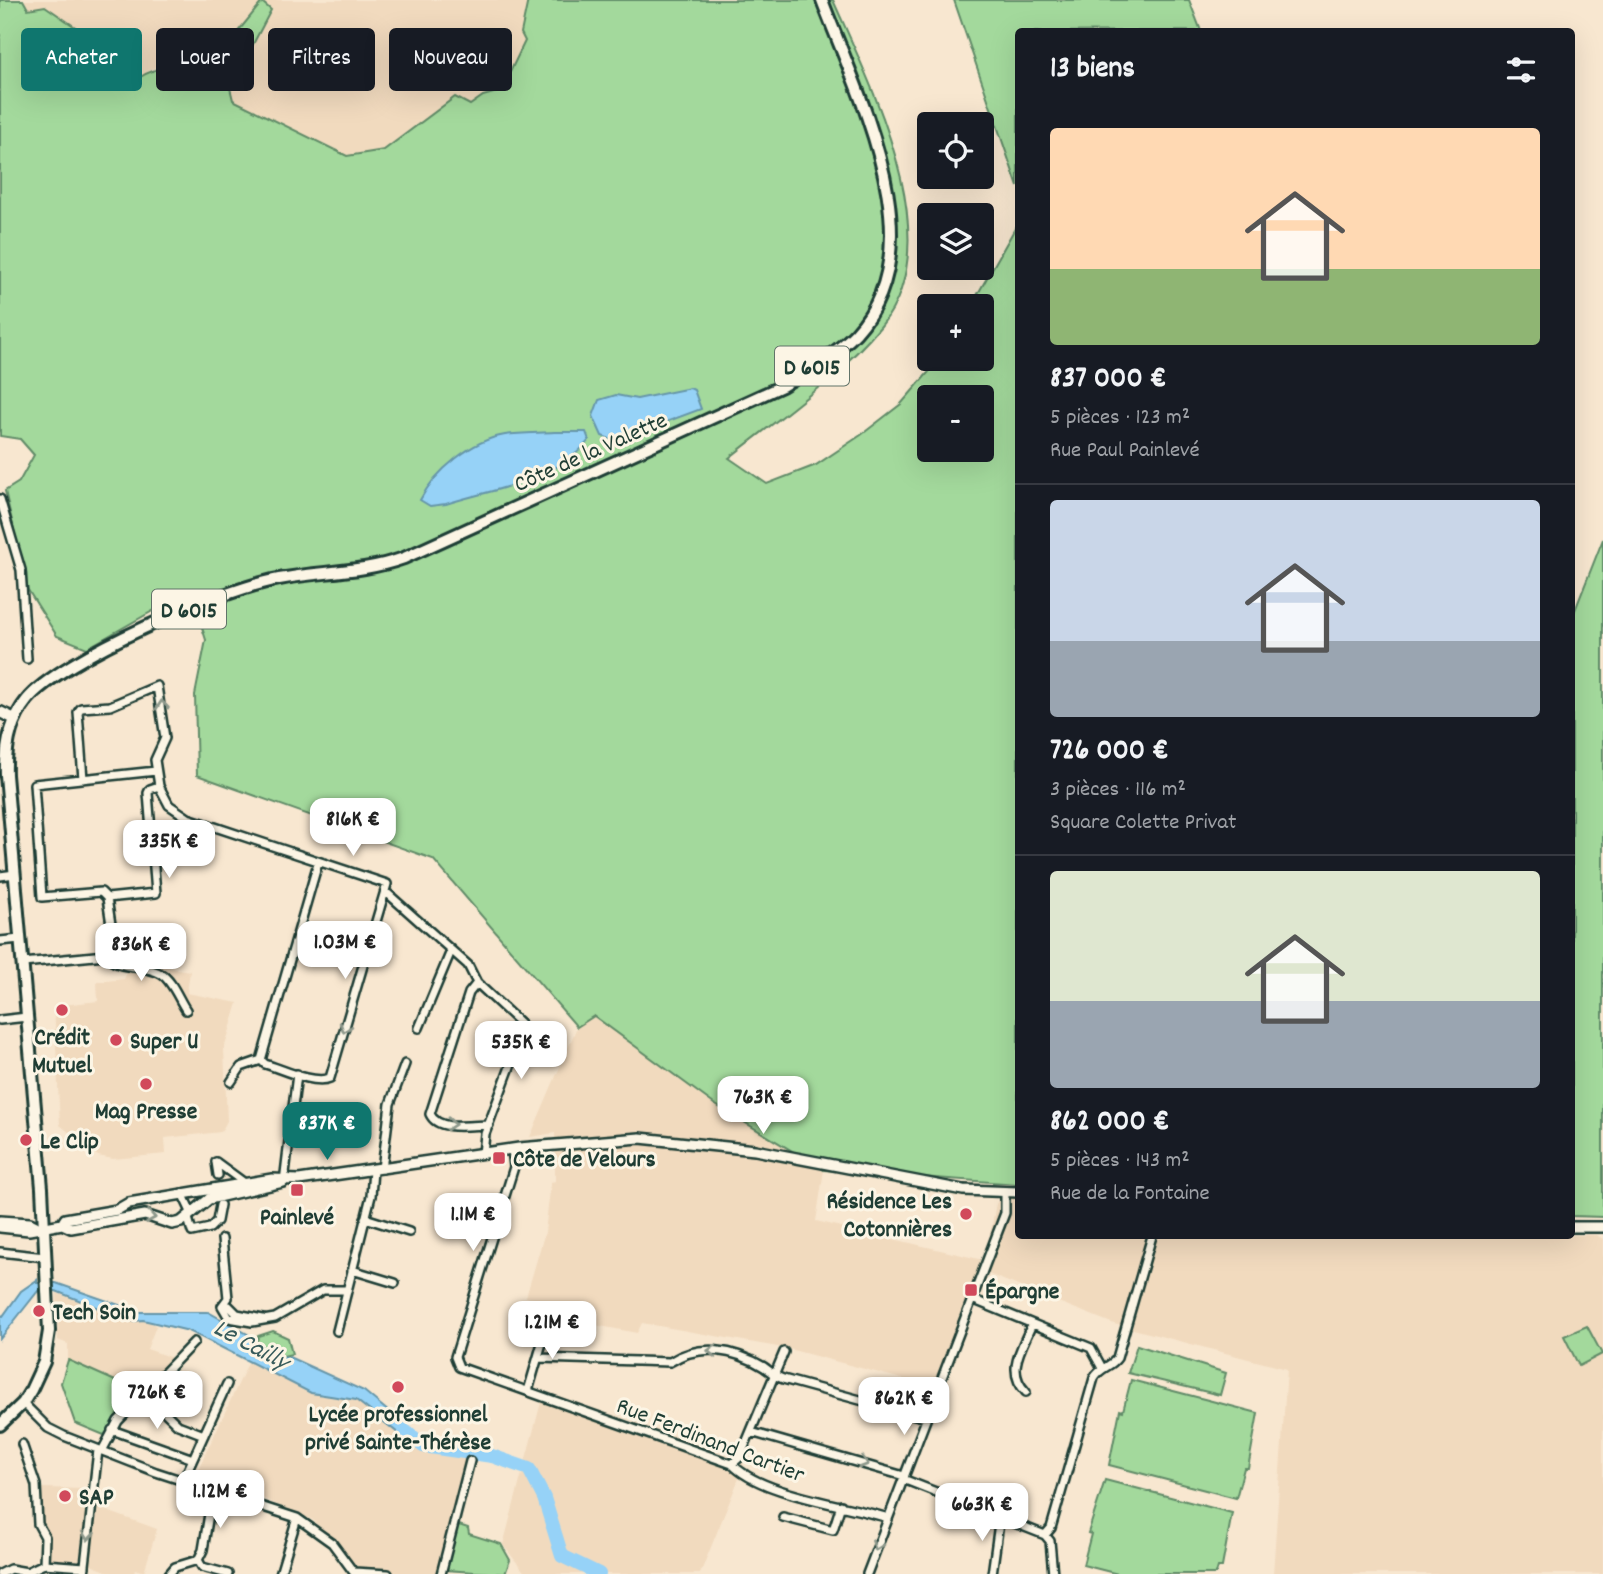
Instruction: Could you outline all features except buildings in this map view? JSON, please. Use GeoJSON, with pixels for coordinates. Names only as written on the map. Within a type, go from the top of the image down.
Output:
{"type":"FeatureCollection","features":[{"type":"Feature","properties":{"kind":"main road","name":"Côte de la Valette"},"geometry":{"type":"LineString","coordinates":[[15,719],[37,689],[68,667],[194,607],[237,589],[280,579],[360,571],[404,558],[782,386],[836,351],[871,312],[884,288],[892,238],[885,185],[868,122],[822,0]]}},
{"type":"Feature","properties":{"kind":"main road"},"geometry":{"type":"LineString","coordinates":[[0,712],[15,719]]}},
{"type":"Feature","properties":{"kind":"main road","name":"D 6015"},"geometry":{"type":"LineString","coordinates":[[0,1425],[23,1403],[41,1370],[48,1346],[45,1257],[40,1226],[23,963],[5,760],[15,719]]}},
{"type":"Feature","properties":{"kind":"street"},"geometry":{"type":"LineString","coordinates":[[0,499],[21,570],[27,659]]}},
{"type":"Feature","properties":{"kind":"street"},"geometry":{"type":"LineString","coordinates":[[83,779],[78,712],[81,708],[110,706],[157,686],[165,738],[155,760],[156,771],[159,786],[169,805],[188,818],[318,863],[385,882],[386,892],[330,1078],[324,1081],[297,1074],[265,1064],[261,1060]]}},
{"type":"Feature","properties":{"kind":"street"},"geometry":{"type":"LineString","coordinates":[[156,771],[34,784],[42,897],[97,891],[107,898],[156,893],[148,793],[150,789],[159,786]]}},
{"type":"Feature","properties":{"kind":"street"},"geometry":{"type":"LineString","coordinates":[[261,1060],[318,863]]}},
{"type":"Feature","properties":{"kind":"street"},"geometry":{"type":"LineString","coordinates":[[0,876],[15,874]]}},
{"type":"Feature","properties":{"kind":"street"},"geometry":{"type":"LineString","coordinates":[[386,892],[472,970],[477,983],[516,1019],[521,1028],[520,1040],[485,1134],[483,1154]]}},
{"type":"Feature","properties":{"kind":"street"},"geometry":{"type":"LineString","coordinates":[[105,955],[112,931],[107,898]]}},
{"type":"Feature","properties":{"kind":"street"},"geometry":{"type":"LineString","coordinates":[[0,941],[20,939]]}},
{"type":"Feature","properties":{"kind":"street"},"geometry":{"type":"LineString","coordinates":[[419,1028],[451,951]]}},
{"type":"Feature","properties":{"kind":"street"},"geometry":{"type":"LineString","coordinates":[[23,963],[105,955]]}},
{"type":"Feature","properties":{"kind":"street"},"geometry":{"type":"LineString","coordinates":[[105,955],[113,964],[159,972],[168,979],[186,1010]]}},
{"type":"Feature","properties":{"kind":"street"},"geometry":{"type":"LineString","coordinates":[[477,983],[470,993],[430,1114],[433,1121],[441,1124],[489,1125]]}},
{"type":"Feature","properties":{"kind":"street"},"geometry":{"type":"LineString","coordinates":[[0,1020],[27,1017]]}},
{"type":"Feature","properties":{"kind":"street"},"geometry":{"type":"LineString","coordinates":[[231,1082],[241,1067],[261,1060]]}},
{"type":"Feature","properties":{"kind":"street"},"geometry":{"type":"LineString","coordinates":[[337,1331],[377,1169],[390,1104],[405,1064]]}},
{"type":"Feature","properties":{"kind":"street"},"geometry":{"type":"LineString","coordinates":[[284,1182],[297,1074]]}},
{"type":"Feature","properties":{"kind":"street"},"geometry":{"type":"LineString","coordinates":[[0,1227],[29,1230],[62,1224],[71,1228],[145,1215],[172,1224],[190,1215],[209,1199],[284,1182],[516,1149],[640,1138],[691,1141],[755,1150],[945,1187],[1015,1192]]}},
{"type":"Feature","properties":{"kind":"street","name":"Rue Ferdinand Cartier"},"geometry":{"type":"LineString","coordinates":[[516,1149],[514,1167],[455,1357],[459,1367],[732,1464],[738,1471],[778,1489],[888,1518]]}},
{"type":"Feature","properties":{"kind":"street"},"geometry":{"type":"LineString","coordinates":[[218,1175],[216,1163],[246,1184]]}},
{"type":"Feature","properties":{"kind":"street"},"geometry":{"type":"LineString","coordinates":[[62,1224],[65,1219],[120,1208],[129,1203],[272,1179],[284,1182]]}},
{"type":"Feature","properties":{"kind":"street"},"geometry":{"type":"LineString","coordinates":[[867,1574],[1005,1213],[1004,1192]]}},
{"type":"Feature","properties":{"kind":"street"},"geometry":{"type":"LineString","coordinates":[[182,1193],[190,1215],[192,1232],[203,1231],[216,1222],[220,1205]]}},
{"type":"Feature","properties":{"kind":"street"},"geometry":{"type":"LineString","coordinates":[[120,1208],[122,1219]]}},
{"type":"Feature","properties":{"kind":"street"},"geometry":{"type":"LineString","coordinates":[[365,1218],[410,1232]]}},
{"type":"Feature","properties":{"kind":"street"},"geometry":{"type":"LineString","coordinates":[[0,1221],[40,1226]]}},
{"type":"Feature","properties":{"kind":"street"},"geometry":{"type":"LineString","coordinates":[[1575,1227],[1603,1227]]}},
{"type":"Feature","properties":{"kind":"street"},"geometry":{"type":"LineString","coordinates":[[222,1239],[228,1298],[222,1306],[224,1314],[245,1322],[263,1320],[284,1314],[323,1290],[346,1290]]}},
{"type":"Feature","properties":{"kind":"street"},"geometry":{"type":"LineString","coordinates":[[1045,1535],[1051,1528],[1090,1388],[1102,1367],[1117,1358],[1151,1239]]}},
{"type":"Feature","properties":{"kind":"street"},"geometry":{"type":"LineString","coordinates":[[0,1252],[45,1257]]}},
{"type":"Feature","properties":{"kind":"street"},"geometry":{"type":"LineString","coordinates":[[352,1270],[395,1283]]}},
{"type":"Feature","properties":{"kind":"street"},"geometry":{"type":"LineString","coordinates":[[972,1300],[1095,1350],[1102,1367]]}},
{"type":"Feature","properties":{"kind":"street"},"geometry":{"type":"LineString","coordinates":[[229,1306],[237,1314],[263,1320]]}},
{"type":"Feature","properties":{"kind":"street"},"geometry":{"type":"LineString","coordinates":[[528,1391],[547,1326],[556,1319]]}},
{"type":"Feature","properties":{"kind":"street"},"geometry":{"type":"LineString","coordinates":[[1026,1392],[1017,1383],[1014,1368],[1032,1324]]}},
{"type":"Feature","properties":{"kind":"street"},"geometry":{"type":"LineString","coordinates":[[0,1574],[10,1569],[27,1572],[44,1564],[84,1571],[100,1450],[112,1430],[194,1342]]}},
{"type":"Feature","properties":{"kind":"street"},"geometry":{"type":"LineString","coordinates":[[539,1358],[670,1362],[686,1353],[711,1348],[765,1367],[774,1376],[926,1418]]}},
{"type":"Feature","properties":{"kind":"street"},"geometry":{"type":"LineString","coordinates":[[732,1464],[740,1457],[784,1352]]}},
{"type":"Feature","properties":{"kind":"street"},"geometry":{"type":"LineString","coordinates":[[183,1480],[227,1384]]}},
{"type":"Feature","properties":{"kind":"street"},"geometry":{"type":"LineString","coordinates":[[145,1393],[178,1424],[204,1435]]}},
{"type":"Feature","properties":{"kind":"street"},"geometry":{"type":"LineString","coordinates":[[23,1403],[48,1428],[100,1450],[297,1518],[332,1543],[354,1573],[388,1574]]}},
{"type":"Feature","properties":{"kind":"street"},"geometry":{"type":"LineString","coordinates":[[112,1430],[193,1459]]}},
{"type":"Feature","properties":{"kind":"street"},"geometry":{"type":"LineString","coordinates":[[751,1432],[904,1477],[1045,1535],[1050,1541],[1053,1574]]}},
{"type":"Feature","properties":{"kind":"street"},"geometry":{"type":"LineString","coordinates":[[22,1444],[36,1485],[37,1524],[45,1537],[44,1564]]}},
{"type":"Feature","properties":{"kind":"street"},"geometry":{"type":"LineString","coordinates":[[441,1574],[470,1461]]}},
{"type":"Feature","properties":{"kind":"street"},"geometry":{"type":"LineString","coordinates":[[169,1574],[175,1567],[198,1560],[203,1550],[213,1490]]}},
{"type":"Feature","properties":{"kind":"street"},"geometry":{"type":"LineString","coordinates":[[783,1517],[833,1530],[841,1505]]}},
{"type":"Feature","properties":{"kind":"street"},"geometry":{"type":"LineString","coordinates":[[992,1574],[1000,1516]]}},
{"type":"Feature","properties":{"kind":"street"},"geometry":{"type":"LineString","coordinates":[[280,1574],[297,1518]]}},
{"type":"Feature","properties":{"kind":"street"},"geometry":{"type":"LineString","coordinates":[[198,1560],[202,1567],[228,1574]]}},
{"type":"Feature","properties":{"kind":"shaded area"},"geometry":{"type":"Polygon","coordinates":[[[23,0],[528,0],[521,33],[525,41],[512,69],[512,28],[389,28],[389,91],[501,91],[483,96],[470,105],[455,97],[384,150],[347,156],[233,100],[230,91],[254,91],[254,42],[271,10],[262,2],[241,28],[156,28],[156,68],[142,76],[142,28],[77,28],[46,6],[28,9],[23,0]]]}},
{"type":"Feature","properties":{"kind":"shaded area"},"geometry":{"type":"Polygon","coordinates":[[[133,962],[190,971],[187,993],[238,1003],[224,1049],[227,1121],[221,1132],[165,1138],[166,1154],[113,1159],[98,1156],[60,1125],[54,1006],[98,1001],[97,982],[124,979],[128,971],[132,971],[133,962]]]}},
{"type":"Feature","properties":{"kind":"shaded area"},"geometry":{"type":"Polygon","coordinates":[[[594,1015],[714,1104],[824,1170],[816,1221],[983,1260],[936,1388],[789,1349],[642,1323],[637,1333],[574,1321],[575,1309],[526,1297],[545,1232],[551,1182],[555,1181],[555,1133],[530,1137],[577,1027],[594,1015]]]}},
{"type":"Feature","properties":{"kind":"shaded area"},"geometry":{"type":"Polygon","coordinates":[[[1015,1184],[1015,1239],[1575,1239],[1575,1235],[1596,1235],[1603,1239],[1603,1574],[1273,1574],[1287,1369],[1114,1324],[983,1272],[996,1204],[1007,1185],[1015,1184]]]}},
{"type":"Feature","properties":{"kind":"shaded area"},"geometry":{"type":"Polygon","coordinates":[[[57,1293],[117,1315],[119,1312],[150,1322],[156,1326],[147,1349],[175,1359],[140,1392],[68,1360],[68,1344],[58,1340],[57,1293]]]}},
{"type":"Feature","properties":{"kind":"shaded area"},"geometry":{"type":"Polygon","coordinates":[[[249,1361],[318,1395],[356,1399],[367,1404],[413,1448],[439,1455],[468,1458],[436,1574],[404,1574],[358,1567],[313,1520],[241,1489],[239,1495],[194,1478],[249,1361]]]}},
{"type":"Feature","properties":{"kind":"shaded area"},"geometry":{"type":"Polygon","coordinates":[[[544,1391],[742,1461],[744,1466],[700,1574],[526,1574],[503,1545],[544,1391]]]}},
{"type":"Feature","properties":{"kind":"shaded area"},"geometry":{"type":"Polygon","coordinates":[[[39,1488],[90,1489],[80,1560],[49,1561],[47,1536],[40,1520],[39,1488]]]}},
{"type":"Feature","properties":{"kind":"shaded area"},"geometry":{"type":"Polygon","coordinates":[[[96,1507],[157,1529],[144,1572],[135,1569],[134,1574],[114,1574],[88,1564],[96,1507]]]}},
{"type":"Feature","properties":{"kind":"green space"},"geometry":{"type":"Polygon","coordinates":[[[0,0],[23,0],[28,9],[45,6],[77,28],[21,28],[21,91],[142,91],[142,76],[156,70],[156,91],[231,91],[233,100],[347,156],[384,150],[455,97],[470,105],[483,96],[512,91],[512,68],[525,41],[521,33],[528,0],[833,0],[866,74],[897,163],[906,208],[908,251],[901,291],[881,326],[847,362],[729,458],[767,484],[816,465],[901,404],[917,386],[917,462],[994,462],[994,385],[917,385],[930,371],[994,371],[994,294],[978,294],[986,280],[994,280],[994,265],[1015,228],[1015,1184],[824,1170],[714,1104],[594,1016],[577,1027],[433,859],[197,775],[195,695],[206,640],[190,590],[87,648],[57,636],[28,590],[5,491],[19,482],[34,455],[20,439],[0,436],[0,0]]]}},
{"type":"Feature","properties":{"kind":"green space"},"geometry":{"type":"Polygon","coordinates":[[[954,0],[1189,0],[1200,28],[1015,28],[1015,178],[954,0]]]}},
{"type":"Feature","properties":{"kind":"green space"},"geometry":{"type":"Polygon","coordinates":[[[262,2],[271,10],[254,42],[254,28],[241,28],[262,2]]]}},
{"type":"Feature","properties":{"kind":"green space"},"geometry":{"type":"Polygon","coordinates":[[[1603,539],[1603,1217],[1575,1216],[1575,610],[1603,539]]]}},
{"type":"Feature","properties":{"kind":"green space"},"geometry":{"type":"Polygon","coordinates":[[[1587,1326],[1602,1354],[1579,1366],[1564,1336],[1587,1326]]]}},
{"type":"Feature","properties":{"kind":"green space"},"geometry":{"type":"Polygon","coordinates":[[[273,1331],[288,1338],[292,1354],[283,1356],[257,1343],[258,1336],[273,1331]]]}},
{"type":"Feature","properties":{"kind":"green space"},"geometry":{"type":"Polygon","coordinates":[[[1137,1345],[1226,1373],[1220,1395],[1128,1373],[1137,1345]]]}},
{"type":"Feature","properties":{"kind":"green space"},"geometry":{"type":"Polygon","coordinates":[[[68,1360],[140,1392],[104,1435],[75,1423],[61,1383],[68,1360]]]}},
{"type":"Feature","properties":{"kind":"green space"},"geometry":{"type":"Polygon","coordinates":[[[1131,1380],[1258,1413],[1248,1468],[1244,1468],[1236,1498],[1109,1465],[1120,1410],[1123,1411],[1131,1380]]]}},
{"type":"Feature","properties":{"kind":"green space"},"geometry":{"type":"Polygon","coordinates":[[[1105,1480],[1232,1513],[1222,1567],[1218,1567],[1216,1574],[1118,1574],[1083,1565],[1091,1534],[1088,1533],[1105,1480]]]}},
{"type":"Feature","properties":{"kind":"green space"},"geometry":{"type":"Polygon","coordinates":[[[456,1524],[468,1528],[469,1534],[501,1544],[510,1560],[505,1574],[445,1570],[456,1524]]]}},
{"type":"Feature","properties":{"kind":"water"},"geometry":{"type":"Polygon","coordinates":[[[690,388],[694,390],[701,409],[615,441],[602,436],[593,416],[599,400],[616,395],[637,399],[690,388]]]}},
{"type":"Feature","properties":{"kind":"water"},"geometry":{"type":"Polygon","coordinates":[[[586,432],[589,440],[576,454],[560,465],[523,482],[446,504],[430,506],[420,500],[445,468],[480,443],[505,435],[586,432]]]}},
{"type":"Feature","properties":{"kind":"water"},"geometry":{"type":"Polygon","coordinates":[[[37,1280],[37,1283],[56,1283],[139,1312],[208,1312],[251,1336],[257,1346],[276,1356],[289,1357],[364,1391],[420,1438],[417,1448],[356,1400],[311,1393],[189,1331],[143,1320],[133,1321],[134,1317],[118,1311],[116,1315],[56,1291],[38,1291],[0,1339],[0,1315],[3,1316],[21,1291],[37,1280]]]}},
{"type":"Feature","properties":{"kind":"waterway","name":"Le Cailly"},"geometry":{"type":"LineString","coordinates":[[404,1430],[423,1446],[492,1456],[529,1469],[544,1498],[562,1556],[599,1574]]}},
{"type":"Feature","properties":{"kind":"place","name":"Crédit Mutuel"},"geometry":{"type":"Point","coordinates":[62,1010]}},
{"type":"Feature","properties":{"kind":"place","name":"Super U"},"geometry":{"type":"Point","coordinates":[116,1040]}},
{"type":"Feature","properties":{"kind":"place","name":"Mag Presse"},"geometry":{"type":"Point","coordinates":[146,1084]}},
{"type":"Feature","properties":{"kind":"place","name":"Le Clip"},"geometry":{"type":"Point","coordinates":[26,1140]}},
{"type":"Feature","properties":{"kind":"place","name":"Côte de Velours"},"geometry":{"type":"Point","coordinates":[499,1158]}},
{"type":"Feature","properties":{"kind":"place","name":"Painlevé"},"geometry":{"type":"Point","coordinates":[297,1190]}},
{"type":"Feature","properties":{"kind":"place","name":"Résidence Les Cotonnières"},"geometry":{"type":"Point","coordinates":[966,1214]}},
{"type":"Feature","properties":{"kind":"place","name":"Épargne"},"geometry":{"type":"Point","coordinates":[971,1290]}},
{"type":"Feature","properties":{"kind":"place","name":"Tech Soin"},"geometry":{"type":"Point","coordinates":[39,1311]}},
{"type":"Feature","properties":{"kind":"place","name":"Lycée professionnel privé Sainte-Thérèse"},"geometry":{"type":"Point","coordinates":[398,1387]}},
{"type":"Feature","properties":{"kind":"place","name":"SAP"},"geometry":{"type":"Point","coordinates":[65,1496]}}]}
